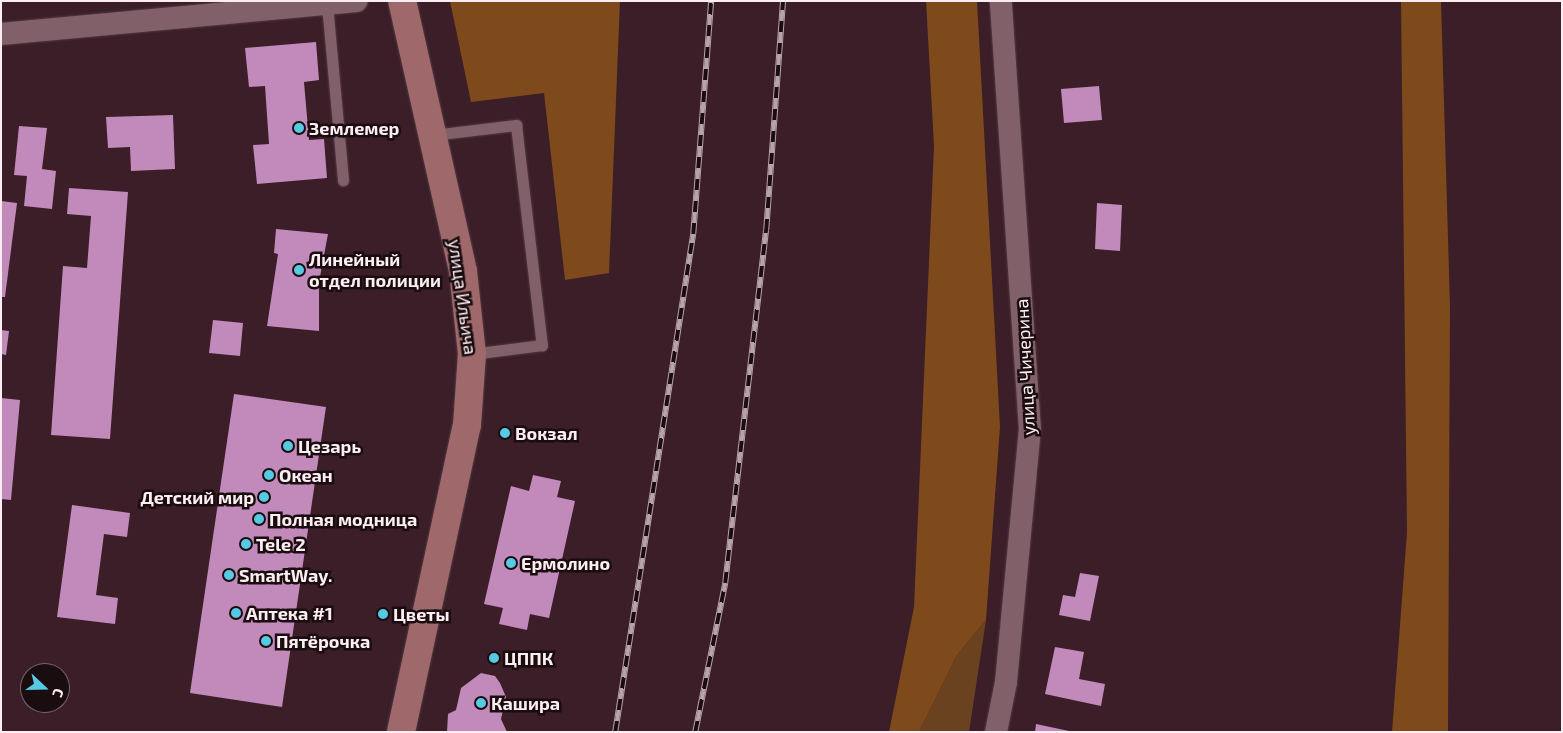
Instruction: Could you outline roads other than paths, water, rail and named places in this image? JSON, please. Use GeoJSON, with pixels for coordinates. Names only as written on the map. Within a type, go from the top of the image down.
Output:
{"type":"FeatureCollection","features":[{"type":"Feature","properties":{"kind":"main road","name":"улица Ильича"},"geometry":{"type":"LineString","coordinates":[[401,732],[414,682],[468,424],[472,354],[463,271],[402,1]]}},
{"type":"Feature","properties":{"kind":"street"},"geometry":{"type":"LineString","coordinates":[[1,34],[356,1]]}},
{"type":"Feature","properties":{"kind":"street","name":"улица Чичерина"},"geometry":{"type":"LineString","coordinates":[[996,732],[1006,682],[1030,430],[1001,1]]}},
{"type":"Feature","properties":{"kind":"lane"},"geometry":{"type":"LineString","coordinates":[[328,4],[343,180]]}},
{"type":"Feature","properties":{"kind":"lane"},"geometry":{"type":"LineString","coordinates":[[433,135],[516,125],[542,345],[472,354]]}},
{"type":"Feature","properties":{"kind":"railway"},"geometry":{"type":"LineString","coordinates":[[615,732],[693,234],[711,1]]}},
{"type":"Feature","properties":{"kind":"railway"},"geometry":{"type":"LineString","coordinates":[[695,732],[725,583],[766,230],[783,1]]}},
{"type":"Feature","properties":{"kind":"place","name":"Землемер"},"geometry":{"type":"Point","coordinates":[299,128]}},
{"type":"Feature","properties":{"kind":"place","name":"Линейный отдел полиции"},"geometry":{"type":"Point","coordinates":[299,270]}},
{"type":"Feature","properties":{"kind":"place","name":"Вокзал"},"geometry":{"type":"Point","coordinates":[505,433]}},
{"type":"Feature","properties":{"kind":"place","name":"Цезарь"},"geometry":{"type":"Point","coordinates":[288,446]}},
{"type":"Feature","properties":{"kind":"place","name":"Океан"},"geometry":{"type":"Point","coordinates":[269,475]}},
{"type":"Feature","properties":{"kind":"place","name":"Детский мир"},"geometry":{"type":"Point","coordinates":[264,497]}},
{"type":"Feature","properties":{"kind":"place","name":"Полная модница"},"geometry":{"type":"Point","coordinates":[259,519]}},
{"type":"Feature","properties":{"kind":"place","name":"Tele 2"},"geometry":{"type":"Point","coordinates":[246,544]}},
{"type":"Feature","properties":{"kind":"place","name":"Ермолино"},"geometry":{"type":"Point","coordinates":[511,563]}},
{"type":"Feature","properties":{"kind":"place","name":"SmartWay."},"geometry":{"type":"Point","coordinates":[229,575]}},
{"type":"Feature","properties":{"kind":"place","name":"Аптека #1"},"geometry":{"type":"Point","coordinates":[236,613]}},
{"type":"Feature","properties":{"kind":"place","name":"Цветы"},"geometry":{"type":"Point","coordinates":[383,614]}},
{"type":"Feature","properties":{"kind":"place","name":"Пятёрочка"},"geometry":{"type":"Point","coordinates":[266,641]}},
{"type":"Feature","properties":{"kind":"place","name":"ЦППК"},"geometry":{"type":"Point","coordinates":[494,658]}},
{"type":"Feature","properties":{"kind":"place","name":"Кашира"},"geometry":{"type":"Point","coordinates":[481,703]}}]}
